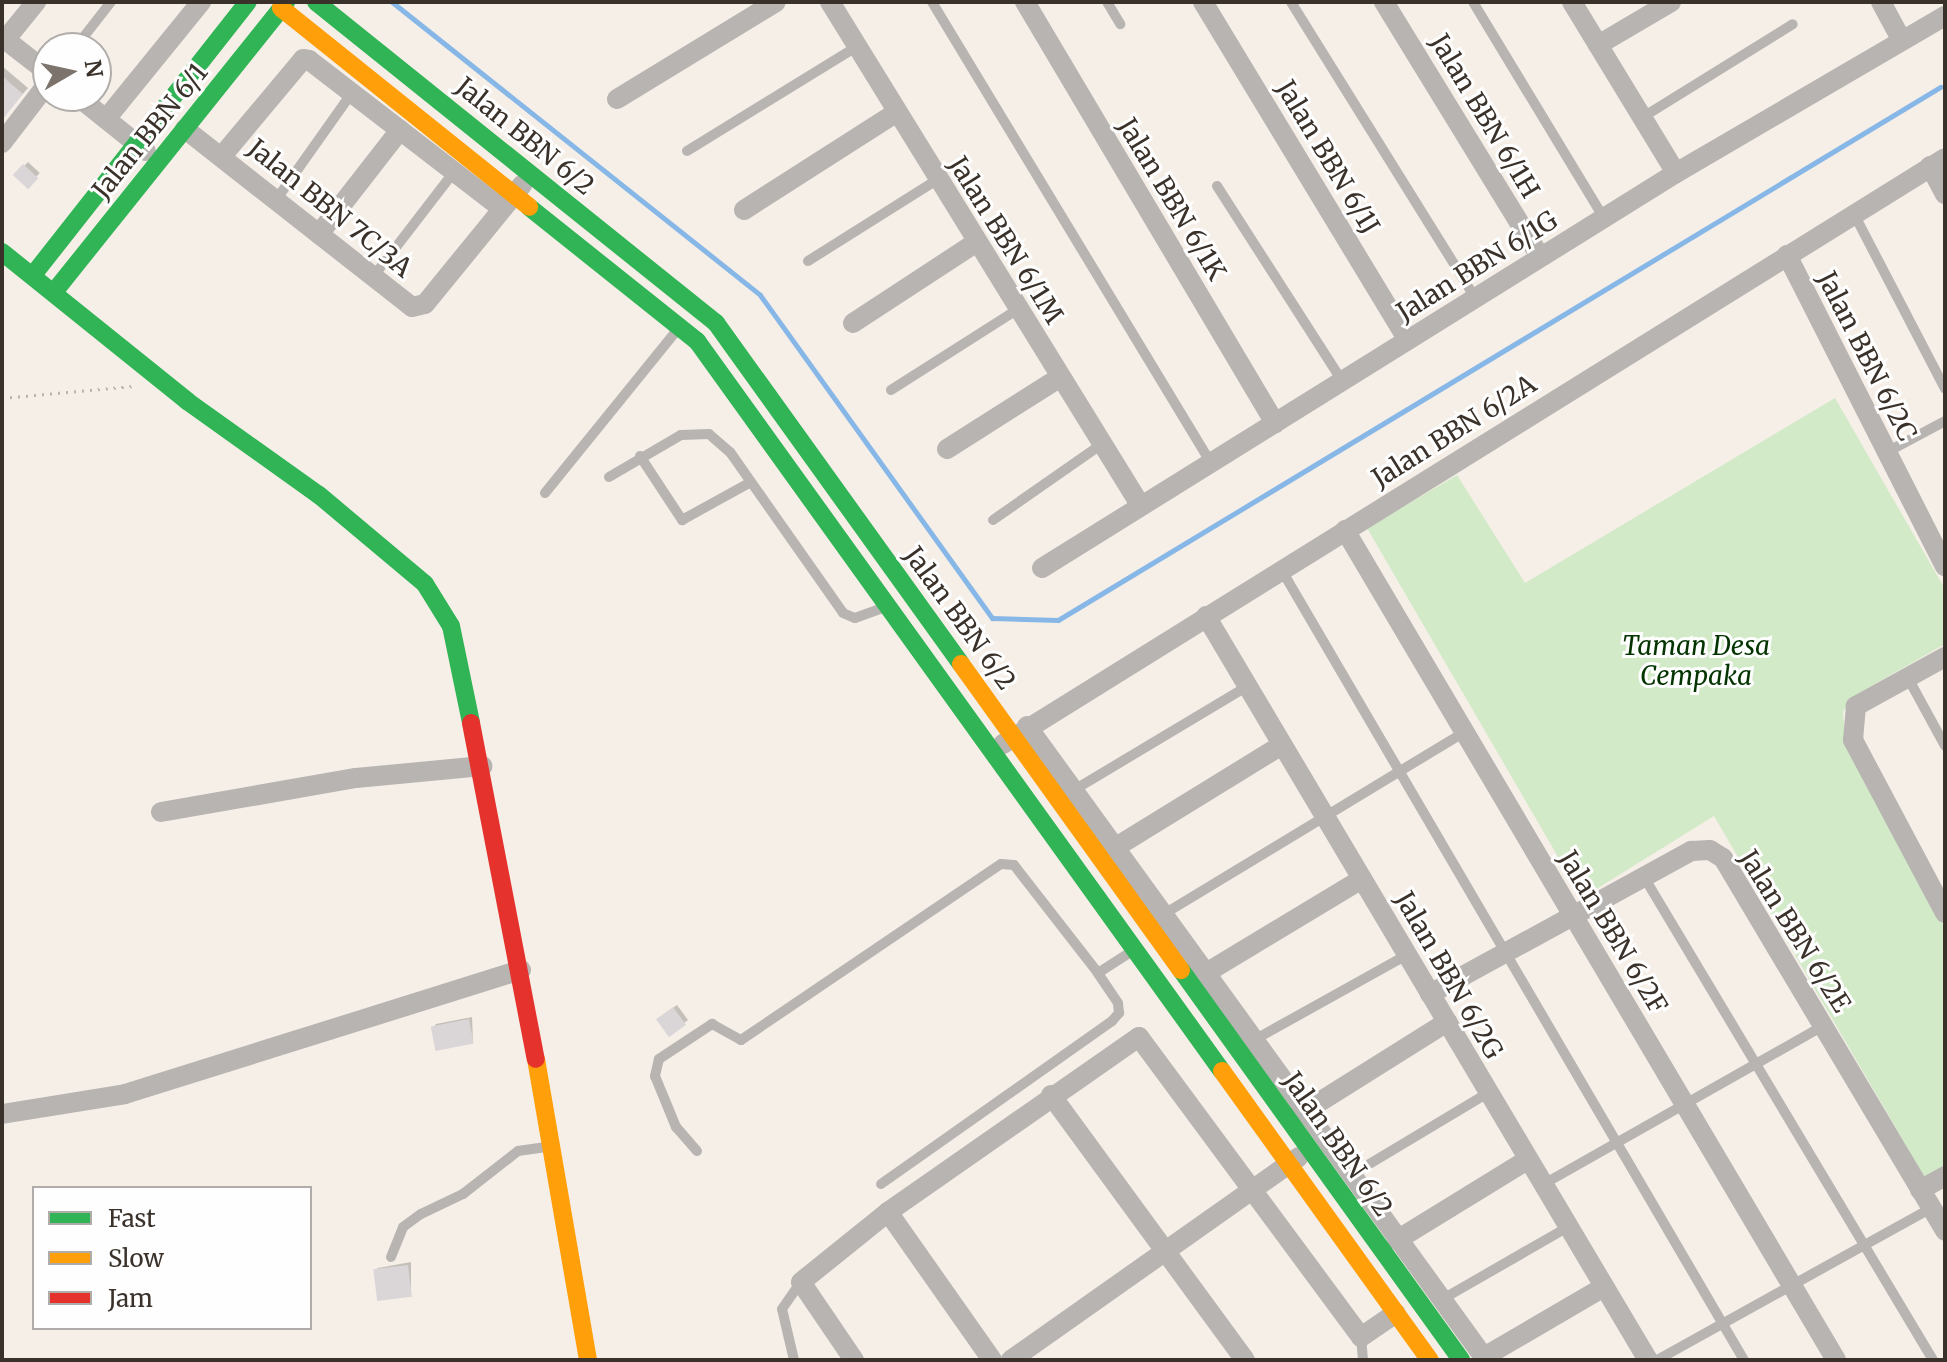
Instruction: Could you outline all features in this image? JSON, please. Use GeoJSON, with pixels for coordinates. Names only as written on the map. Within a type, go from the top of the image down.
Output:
{"type":"FeatureCollection","features":[{"type":"Feature","properties":{"kind":"street"},"geometry":{"type":"LineString","coordinates":[[32,61],[3,40],[36,2]]}},
{"type":"Feature","properties":{"kind":"street"},"geometry":{"type":"LineString","coordinates":[[106,119],[201,2]]}},
{"type":"Feature","properties":{"kind":"street","name":"Jalan BBN 6/1"},"geometry":{"type":"LineString","coordinates":[[33,275],[248,2]]}},
{"type":"Feature","properties":{"kind":"street"},"geometry":{"type":"LineString","coordinates":[[235,17],[261,2]]}},
{"type":"Feature","properties":{"kind":"street","name":"Jalan BBN 6/2"},"geometry":{"type":"LineString","coordinates":[[316,2],[716,323],[1021,731],[1297,1116],[1309,1150],[1461,1360]]}},
{"type":"Feature","properties":{"kind":"street"},"geometry":{"type":"LineString","coordinates":[[617,99],[776,2]]}},
{"type":"Feature","properties":{"kind":"street","name":"Jalan BBN 6/1M"},"geometry":{"type":"LineString","coordinates":[[830,2],[1059,378],[1139,503]]}},
{"type":"Feature","properties":{"kind":"street","name":"Jalan BBN 6/1K"},"geometry":{"type":"LineString","coordinates":[[1025,2],[1275,423]]}},
{"type":"Feature","properties":{"kind":"street","name":"Jalan BBN 6/1J"},"geometry":{"type":"LineString","coordinates":[[1203,2],[1408,340]]}},
{"type":"Feature","properties":{"kind":"street","name":"Jalan BBN 6/1H"},"geometry":{"type":"LineString","coordinates":[[1384,2],[1540,257]]}},
{"type":"Feature","properties":{"kind":"street"},"geometry":{"type":"LineString","coordinates":[[1572,2],[1676,173]]}},
{"type":"Feature","properties":{"kind":"street"},"geometry":{"type":"LineString","coordinates":[[1598,45],[1671,2]]}},
{"type":"Feature","properties":{"kind":"street"},"geometry":{"type":"LineString","coordinates":[[1881,2],[1901,39]]}},
{"type":"Feature","properties":{"kind":"street","name":"Jalan BBN 6/1"},"geometry":{"type":"LineString","coordinates":[[54,292],[284,5]]}},
{"type":"Feature","properties":{"kind":"street","name":"Jalan BBN 6/2"},"geometry":{"type":"LineString","coordinates":[[284,5],[508,201],[697,341],[1137,948],[1288,1165],[1430,1360]]}},
{"type":"Feature","properties":{"kind":"street","name":"Jalan BBN 6/1G"},"geometry":{"type":"LineString","coordinates":[[1042,568],[1139,503],[1211,463],[1676,173],[1945,16]]}},
{"type":"Feature","properties":{"kind":"street"},"geometry":{"type":"LineString","coordinates":[[222,156],[303,59],[454,172],[508,201]]}},
{"type":"Feature","properties":{"kind":"street"},"geometry":{"type":"LineString","coordinates":[[2,143],[32,104]]}},
{"type":"Feature","properties":{"kind":"street"},"geometry":{"type":"LineString","coordinates":[[97,112],[159,161]]}},
{"type":"Feature","properties":{"kind":"street"},"geometry":{"type":"LineString","coordinates":[[744,210],[897,112]]}},
{"type":"Feature","properties":{"kind":"street","name":"Jalan BBN 7C/3A"},"geometry":{"type":"LineString","coordinates":[[185,129],[412,307],[425,304],[530,174]]}},
{"type":"Feature","properties":{"kind":"street"},"geometry":{"type":"LineString","coordinates":[[319,234],[400,130]]}},
{"type":"Feature","properties":{"kind":"street"},"geometry":{"type":"LineString","coordinates":[[1938,162],[1945,194]]}},
{"type":"Feature","properties":{"kind":"street","name":"Jalan BBN 6/2A"},"geometry":{"type":"LineString","coordinates":[[994,751],[1021,731],[1938,162]]}},
{"type":"Feature","properties":{"kind":"street"},"geometry":{"type":"LineString","coordinates":[[853,323],[977,242]]}},
{"type":"Feature","properties":{"kind":"street"},"geometry":{"type":"LineString","coordinates":[[2,252],[153,374],[319,495],[425,584],[451,626],[482,766],[521,970],[588,1360]]}},
{"type":"Feature","properties":{"kind":"street","name":"Jalan BBN 6/2C"},"geometry":{"type":"LineString","coordinates":[[1787,255],[1945,566]]}},
{"type":"Feature","properties":{"kind":"street"},"geometry":{"type":"LineString","coordinates":[[947,449],[1059,378]]}},
{"type":"Feature","properties":{"kind":"street","name":"Jalan BBN 6/2F"},"geometry":{"type":"LineString","coordinates":[[1345,530],[1836,1360]]}},
{"type":"Feature","properties":{"kind":"street","name":"Jalan BBN 6/2G"},"geometry":{"type":"LineString","coordinates":[[1206,616],[1647,1359]]}},
{"type":"Feature","properties":{"kind":"street"},"geometry":{"type":"LineString","coordinates":[[1944,906],[1853,740],[1856,706],[1945,657]]}},
{"type":"Feature","properties":{"kind":"street"},"geometry":{"type":"LineString","coordinates":[[1021,731],[1074,790],[1254,1040],[1297,1116],[1351,1175],[1485,1358],[1604,1287]]}},
{"type":"Feature","properties":{"kind":"street"},"geometry":{"type":"LineString","coordinates":[[1116,847],[1282,745]]}},
{"type":"Feature","properties":{"kind":"street"},"geometry":{"type":"LineString","coordinates":[[161,812],[356,778],[482,766]]}},
{"type":"Feature","properties":{"kind":"street","name":"Jalan BBN 6/2E"},"geometry":{"type":"LineString","coordinates":[[1430,994],[1691,851],[1710,850],[1723,858],[1945,1231]]}},
{"type":"Feature","properties":{"kind":"street"},"geometry":{"type":"LineString","coordinates":[[1206,973],[1362,879]]}},
{"type":"Feature","properties":{"kind":"street"},"geometry":{"type":"LineString","coordinates":[[2,1114],[125,1094],[521,970]]}},
{"type":"Feature","properties":{"kind":"street"},"geometry":{"type":"LineString","coordinates":[[1269,1135],[1447,1022]]}},
{"type":"Feature","properties":{"kind":"street"},"geometry":{"type":"LineString","coordinates":[[854,1360],[801,1282],[888,1212],[1051,1095],[1139,1037],[1361,1337],[1396,1313]]}},
{"type":"Feature","properties":{"kind":"street"},"geometry":{"type":"LineString","coordinates":[[1051,1095],[1245,1360]]}},
{"type":"Feature","properties":{"kind":"street"},"geometry":{"type":"LineString","coordinates":[[1011,1360],[1309,1150]]}},
{"type":"Feature","properties":{"kind":"street"},"geometry":{"type":"LineString","coordinates":[[1397,1240],[1527,1160]]}},
{"type":"Feature","properties":{"kind":"street"},"geometry":{"type":"LineString","coordinates":[[1926,1199],[1945,1176]]}},
{"type":"Feature","properties":{"kind":"street"},"geometry":{"type":"LineString","coordinates":[[888,1212],[992,1360]]}},
{"type":"Feature","properties":{"kind":"lane"},"geometry":{"type":"LineString","coordinates":[[88,32],[111,2]]}},
{"type":"Feature","properties":{"kind":"lane"},"geometry":{"type":"LineString","coordinates":[[932,2],[1211,463]]}},
{"type":"Feature","properties":{"kind":"lane"},"geometry":{"type":"LineString","coordinates":[[1107,2],[1120,24]]}},
{"type":"Feature","properties":{"kind":"lane"},"geometry":{"type":"LineString","coordinates":[[1291,2],[1475,298]]}},
{"type":"Feature","properties":{"kind":"lane"},"geometry":{"type":"LineString","coordinates":[[1473,2],[1604,218]]}},
{"type":"Feature","properties":{"kind":"lane"},"geometry":{"type":"LineString","coordinates":[[1643,117],[1793,24]]}},
{"type":"Feature","properties":{"kind":"lane"},"geometry":{"type":"LineString","coordinates":[[687,151],[858,46]]}},
{"type":"Feature","properties":{"kind":"lane"},"geometry":{"type":"LineString","coordinates":[[276,200],[351,94]]}},
{"type":"Feature","properties":{"kind":"lane"},"geometry":{"type":"LineString","coordinates":[[373,277],[454,172]]}},
{"type":"Feature","properties":{"kind":"lane"},"geometry":{"type":"LineString","coordinates":[[808,261],[938,179]]}},
{"type":"Feature","properties":{"kind":"lane"},"geometry":{"type":"LineString","coordinates":[[1217,186],[1342,381]]}},
{"type":"Feature","properties":{"kind":"lane"},"geometry":{"type":"LineString","coordinates":[[1854,214],[1945,389]]}},
{"type":"Feature","properties":{"kind":"lane"},"geometry":{"type":"LineString","coordinates":[[891,390],[1018,309]]}},
{"type":"Feature","properties":{"kind":"lane"},"geometry":{"type":"LineString","coordinates":[[545,493],[680,327]]}},
{"type":"Feature","properties":{"kind":"lane"},"geometry":{"type":"LineString","coordinates":[[1887,452],[1945,421]]}},
{"type":"Feature","properties":{"kind":"lane"},"geometry":{"type":"LineString","coordinates":[[609,477],[640,456],[681,435],[709,434],[730,452],[843,613],[855,618],[888,606]]}},
{"type":"Feature","properties":{"kind":"lane"},"geometry":{"type":"LineString","coordinates":[[993,520],[1102,444]]}},
{"type":"Feature","properties":{"kind":"lane"},"geometry":{"type":"LineString","coordinates":[[640,456],[682,520],[749,483]]}},
{"type":"Feature","properties":{"kind":"lane"},"geometry":{"type":"LineString","coordinates":[[1281,569],[1744,1360]]}},
{"type":"Feature","properties":{"kind":"lane"},"geometry":{"type":"LineString","coordinates":[[1908,678],[1945,746]]}},
{"type":"Feature","properties":{"kind":"lane"},"geometry":{"type":"LineString","coordinates":[[1074,790],[1248,686]]}},
{"type":"Feature","properties":{"kind":"lane"},"geometry":{"type":"LineString","coordinates":[[1164,914],[1464,732]]}},
{"type":"Feature","properties":{"kind":"lane"},"geometry":{"type":"LineString","coordinates":[[697,1151],[670,1114],[655,1076],[659,1059],[712,1024],[741,1040],[1001,864],[1014,865],[1098,973],[1118,1003],[1119,1013],[1112,1021],[881,1184]]}},
{"type":"Feature","properties":{"kind":"lane"},"geometry":{"type":"LineString","coordinates":[[1644,877],[1933,1360]]}},
{"type":"Feature","properties":{"kind":"lane"},"geometry":{"type":"LineString","coordinates":[[1098,973],[1137,948]]}},
{"type":"Feature","properties":{"kind":"lane"},"geometry":{"type":"LineString","coordinates":[[1254,1040],[1407,955]]}},
{"type":"Feature","properties":{"kind":"lane"},"geometry":{"type":"LineString","coordinates":[[1542,1185],[1823,1026]]}},
{"type":"Feature","properties":{"kind":"lane"},"geometry":{"type":"LineString","coordinates":[[1351,1175],[1488,1093]]}},
{"type":"Feature","properties":{"kind":"lane"},"geometry":{"type":"LineString","coordinates":[[391,1257],[403,1227],[421,1214],[463,1194],[518,1151],[550,1147]]}},
{"type":"Feature","properties":{"kind":"lane"},"geometry":{"type":"LineString","coordinates":[[1647,1359],[1722,1324],[1865,1245],[1926,1199]]}},
{"type":"Feature","properties":{"kind":"lane"},"geometry":{"type":"LineString","coordinates":[[1441,1300],[1568,1227]]}},
{"type":"Feature","properties":{"kind":"lane"},"geometry":{"type":"LineString","coordinates":[[794,1357],[782,1309],[801,1282]]}},
{"type":"Feature","properties":{"kind":"lane"},"geometry":{"type":"LineString","coordinates":[[1361,1337],[1363,1360]]}},
{"type":"Feature","properties":{"kind":"path"},"geometry":{"type":"LineString","coordinates":[[2,398],[111,391],[153,374]]}},
{"type":"Feature","properties":{"kind":"green space","name":"Taman Desa Cempaka"},"geometry":{"type":"Polygon","coordinates":[[[1835,398],[1945,589],[1945,644],[1854,696],[1843,712],[1845,737],[1945,928],[1945,1165],[1925,1178],[1714,816],[1582,898],[1367,528],[1457,475],[1525,583],[1835,398]]]}},
{"type":"Feature","properties":{"kind":"building"},"geometry":{"type":"Polygon","coordinates":[[[2,76],[23,94],[2,120],[2,76]]]}},
{"type":"Feature","properties":{"kind":"building"},"geometry":{"type":"Polygon","coordinates":[[[23,164],[38,178],[28,189],[13,175],[23,164]]]}},
{"type":"Feature","properties":{"kind":"building"},"geometry":{"type":"Polygon","coordinates":[[[673,1007],[686,1025],[669,1037],[656,1019],[673,1007]]]}},
{"type":"Feature","properties":{"kind":"building"},"geometry":{"type":"Polygon","coordinates":[[[469,1019],[474,1044],[435,1051],[431,1026],[469,1019]]]}},
{"type":"Feature","properties":{"kind":"building"},"geometry":{"type":"Polygon","coordinates":[[[408,1265],[412,1297],[377,1301],[373,1269],[408,1265]]]}},
{"type":"Feature","properties":{"kind":"waterway"},"geometry":{"type":"LineString","coordinates":[[392,2],[760,295],[992,618],[1058,620],[1940,87]]}},
{"type":"Feature","properties":{"kind":"traffic: fast"},"geometry":{"type":"LineString","coordinates":[[33,275],[248,2]]}},
{"type":"Feature","properties":{"kind":"traffic: fast"},"geometry":{"type":"LineString","coordinates":[[54,292],[286,2]]}},
{"type":"Feature","properties":{"kind":"traffic: fast"},"geometry":{"type":"LineString","coordinates":[[316,2],[716,323],[961,664]]}},
{"type":"Feature","properties":{"kind":"traffic: fast"},"geometry":{"type":"LineString","coordinates":[[529,207],[697,341],[1222,1071]]}},
{"type":"Feature","properties":{"kind":"traffic: fast"},"geometry":{"type":"LineString","coordinates":[[2,252],[187,401],[319,495],[425,584],[451,626],[471,723]]}},
{"type":"Feature","properties":{"kind":"traffic: fast"},"geometry":{"type":"LineString","coordinates":[[1181,970],[1461,1360]]}},
{"type":"Feature","properties":{"kind":"traffic: slow"},"geometry":{"type":"LineString","coordinates":[[281,8],[529,207]]}},
{"type":"Feature","properties":{"kind":"traffic: slow"},"geometry":{"type":"LineString","coordinates":[[961,664],[1181,970]]}},
{"type":"Feature","properties":{"kind":"traffic: slow"},"geometry":{"type":"LineString","coordinates":[[536,1059],[588,1360]]}},
{"type":"Feature","properties":{"kind":"traffic: slow"},"geometry":{"type":"LineString","coordinates":[[1222,1071],[1430,1360]]}},
{"type":"Feature","properties":{"kind":"traffic: jam"},"geometry":{"type":"LineString","coordinates":[[471,723],[536,1059]]}}]}
